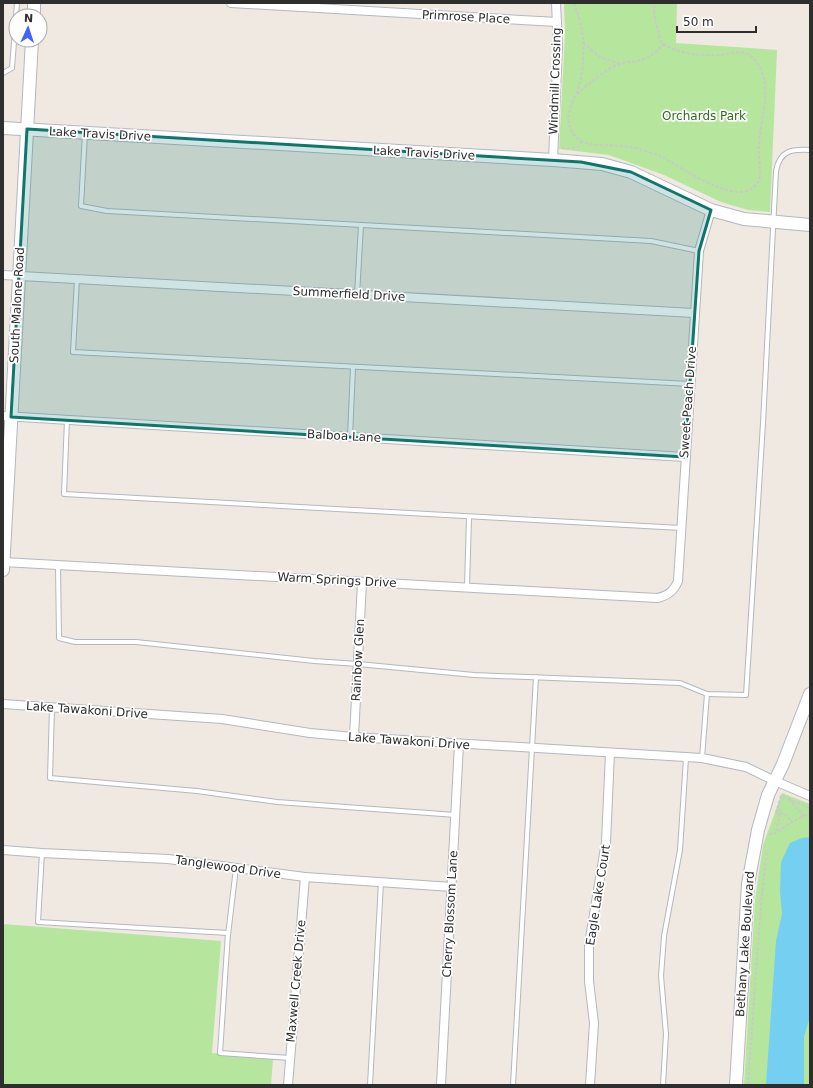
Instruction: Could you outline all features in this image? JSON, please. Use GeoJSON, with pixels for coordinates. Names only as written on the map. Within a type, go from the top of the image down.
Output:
{"type":"FeatureCollection","features":[{"type":"Feature","properties":{"kind":"street","name":"Primrose Place"},"geometry":{"type":"LineString","coordinates":[[231,3],[557,22]]}},
{"type":"Feature","properties":{"kind":"street","name":"Windmill Crossing"},"geometry":{"type":"LineString","coordinates":[[553,160],[558,46],[556,3]]}},
{"type":"Feature","properties":{"kind":"street","name":"South Malone Road"},"geometry":{"type":"LineString","coordinates":[[3,570],[7,417],[19,276],[32,48]]}},
{"type":"Feature","properties":{"kind":"street","name":"Lake Travis Drive"},"geometry":{"type":"LineString","coordinates":[[3,128],[602,164],[631,172],[711,210],[744,219],[810,225]]}},
{"type":"Feature","properties":{"kind":"street","name":"Sweet Peach Drive"},"geometry":{"type":"LineString","coordinates":[[670,593],[675,588],[678,581],[699,251],[711,210]]}},
{"type":"Feature","properties":{"kind":"street","name":"Summerfield Drive"},"geometry":{"type":"LineString","coordinates":[[3,275],[694,313]]}},
{"type":"Feature","properties":{"kind":"street","name":"Balboa Lane"},"geometry":{"type":"LineString","coordinates":[[7,417],[685,457]]}},
{"type":"Feature","properties":{"kind":"street","name":"Warm Springs Drive"},"geometry":{"type":"LineString","coordinates":[[3,562],[657,598],[670,593]]}},
{"type":"Feature","properties":{"kind":"street","name":"Rainbow Glen"},"geometry":{"type":"LineString","coordinates":[[354,737],[362,582]]}},
{"type":"Feature","properties":{"kind":"street","name":"Bethany Lake Boulevard"},"geometry":{"type":"LineString","coordinates":[[736,1085],[748,884],[764,805],[784,764],[810,694]]}},
{"type":"Feature","properties":{"kind":"street","name":"Lake Tawakoni Drive"},"geometry":{"type":"LineString","coordinates":[[3,704],[222,719],[310,733],[354,737],[702,758],[746,767],[810,796]]}},
{"type":"Feature","properties":{"kind":"street","name":"Cherry Blossom Lane"},"geometry":{"type":"LineString","coordinates":[[441,1085],[459,744]]}},
{"type":"Feature","properties":{"kind":"street","name":"Eagle Lake Court"},"geometry":{"type":"LineString","coordinates":[[590,1085],[594,1023],[589,981],[589,944],[606,842],[610,753]]}},
{"type":"Feature","properties":{"kind":"street","name":"Tanglewood Drive"},"geometry":{"type":"LineString","coordinates":[[3,850],[168,859],[305,877],[452,887]]}},
{"type":"Feature","properties":{"kind":"street","name":"Maxwell Creek Drive"},"geometry":{"type":"LineString","coordinates":[[288,1085],[305,877]]}},
{"type":"Feature","properties":{"kind":"lane"},"geometry":{"type":"LineString","coordinates":[[3,73],[12,68],[17,3]]}},
{"type":"Feature","properties":{"kind":"lane"},"geometry":{"type":"LineString","coordinates":[[85,133],[81,206],[107,211],[651,241],[699,251]]}},
{"type":"Feature","properties":{"kind":"lane"},"geometry":{"type":"LineString","coordinates":[[58,565],[59,638],[75,642],[136,642],[314,661],[474,675],[680,683],[706,694],[746,695],[764,423],[773,222],[778,163],[781,157],[788,151],[800,149],[810,150]]}},
{"type":"Feature","properties":{"kind":"lane"},"geometry":{"type":"LineString","coordinates":[[357,295],[361,225]]}},
{"type":"Feature","properties":{"kind":"lane"},"geometry":{"type":"LineString","coordinates":[[77,280],[73,352],[690,384]]}},
{"type":"Feature","properties":{"kind":"lane"},"geometry":{"type":"LineString","coordinates":[[350,437],[353,366]]}},
{"type":"Feature","properties":{"kind":"lane"},"geometry":{"type":"LineString","coordinates":[[67,420],[64,494],[681,528]]}},
{"type":"Feature","properties":{"kind":"lane"},"geometry":{"type":"LineString","coordinates":[[467,588],[469,517]]}},
{"type":"Feature","properties":{"kind":"lane"},"geometry":{"type":"LineString","coordinates":[[513,1085],[536,677]]}},
{"type":"Feature","properties":{"kind":"lane"},"geometry":{"type":"LineString","coordinates":[[702,758],[706,694]]}},
{"type":"Feature","properties":{"kind":"lane"},"geometry":{"type":"LineString","coordinates":[[52,707],[50,778],[197,791],[277,802],[456,815]]}},
{"type":"Feature","properties":{"kind":"lane"},"geometry":{"type":"LineString","coordinates":[[663,1085],[666,1034],[661,976],[664,936],[680,850],[686,758]]}},
{"type":"Feature","properties":{"kind":"lane"},"geometry":{"type":"LineString","coordinates":[[42,853],[38,922],[228,934],[227,940]]}},
{"type":"Feature","properties":{"kind":"lane"},"geometry":{"type":"LineString","coordinates":[[236,868],[227,940],[220,1053],[290,1058]]}},
{"type":"Feature","properties":{"kind":"lane"},"geometry":{"type":"LineString","coordinates":[[370,1085],[381,882]]}},
{"type":"Feature","properties":{"kind":"path"},"geometry":{"type":"LineString","coordinates":[[574,3],[580,20],[583,55],[580,83],[570,108],[569,124],[572,132],[582,141],[595,145],[634,148],[661,157],[720,188],[740,192],[750,190],[758,182],[760,175],[758,147],[765,102],[764,77],[760,68],[756,61],[747,54],[738,52],[700,55],[685,53],[668,48],[661,41],[655,20],[655,3]]}},
{"type":"Feature","properties":{"kind":"path"},"geometry":{"type":"LineString","coordinates":[[583,43],[600,57],[621,64]]}},
{"type":"Feature","properties":{"kind":"path"},"geometry":{"type":"LineString","coordinates":[[576,94],[595,79],[621,64],[642,60],[655,53],[664,44]]}},
{"type":"Feature","properties":{"kind":"path"},"geometry":{"type":"LineString","coordinates":[[553,148],[577,148],[582,141]]}},
{"type":"Feature","properties":{"kind":"path"},"geometry":{"type":"LineString","coordinates":[[775,814],[781,796],[810,808]]}},
{"type":"Feature","properties":{"kind":"path"},"geometry":{"type":"LineString","coordinates":[[788,798],[804,816]]}},
{"type":"Feature","properties":{"kind":"path"},"geometry":{"type":"LineString","coordinates":[[775,833],[779,823],[779,803]]}},
{"type":"Feature","properties":{"kind":"path"},"geometry":{"type":"LineString","coordinates":[[780,813],[785,814],[792,822]]}},
{"type":"Feature","properties":{"kind":"path"},"geometry":{"type":"LineString","coordinates":[[768,840],[769,834],[775,833],[810,813]]}},
{"type":"Feature","properties":{"kind":"path"},"geometry":{"type":"LineString","coordinates":[[748,1085],[761,904],[768,846]]}},
{"type":"Feature","properties":{"kind":"highlighted area"},"geometry":{"type":"Polygon","coordinates":[[[27,129],[581,162],[631,172],[711,210],[699,251],[685,457],[11,417],[27,129]]]}},
{"type":"Feature","properties":{"kind":"green space","name":"Orchards Park"},"geometry":{"type":"Polygon","coordinates":[[[564,3],[677,3],[676,43],[777,50],[770,212],[748,210],[721,202],[664,175],[609,155],[559,149],[565,34],[564,3]]]}},
{"type":"Feature","properties":{"kind":"green space"},"geometry":{"type":"Polygon","coordinates":[[[782,793],[810,804],[810,1085],[744,1085],[755,900],[763,845],[782,793]]]}},
{"type":"Feature","properties":{"kind":"green space"},"geometry":{"type":"Polygon","coordinates":[[[3,924],[221,941],[212,1053],[273,1059],[271,1085],[3,1085],[3,924]]]}},
{"type":"Feature","properties":{"kind":"water"},"geometry":{"type":"Polygon","coordinates":[[[810,837],[810,1017],[804,1037],[804,1085],[766,1085],[776,941],[782,914],[780,891],[781,862],[790,843],[802,838],[810,837]]]}}]}
